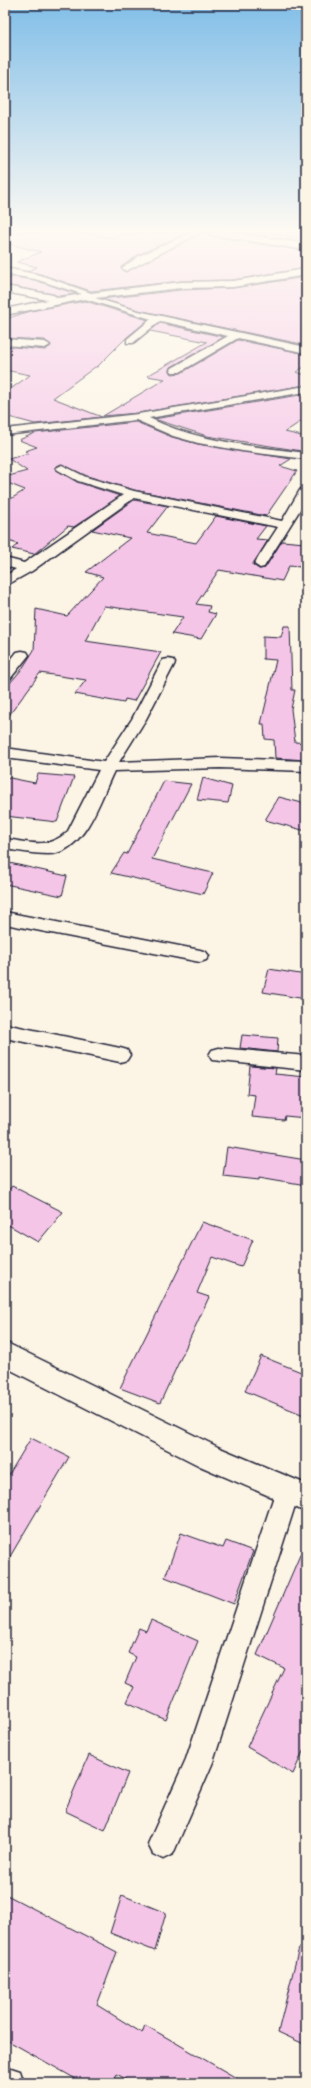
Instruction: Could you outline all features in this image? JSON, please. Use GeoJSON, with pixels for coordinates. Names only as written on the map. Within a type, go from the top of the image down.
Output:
{"type":"FeatureCollection","features":[{"type":"Feature","properties":{"kind":"street"},"geometry":{"type":"LineString","coordinates":[[130,341],[144,329]]}},
{"type":"Feature","properties":{"kind":"street"},"geometry":{"type":"LineString","coordinates":[[211,329],[306,350]]}},
{"type":"Feature","properties":{"kind":"street"},"geometry":{"type":"LineString","coordinates":[[176,370],[237,335]]}},
{"type":"Feature","properties":{"kind":"street"},"geometry":{"type":"LineString","coordinates":[[5,342],[45,345]]}},
{"type":"Feature","properties":{"kind":"street"},"geometry":{"type":"LineString","coordinates":[[5,432],[138,417],[306,389]]}},
{"type":"Feature","properties":{"kind":"street"},"geometry":{"type":"LineString","coordinates":[[138,417],[157,428],[206,440],[306,456]]}},
{"type":"Feature","properties":{"kind":"street"},"geometry":{"type":"LineString","coordinates":[[62,468],[82,479],[132,494],[286,525]]}},
{"type":"Feature","properties":{"kind":"street"},"geometry":{"type":"LineString","coordinates":[[260,564],[286,525],[306,490]]}},
{"type":"Feature","properties":{"kind":"street"},"geometry":{"type":"LineString","coordinates":[[5,582],[132,494]]}},
{"type":"Feature","properties":{"kind":"street"},"geometry":{"type":"LineString","coordinates":[[5,562],[27,568]]}},
{"type":"Feature","properties":{"kind":"street"},"geometry":{"type":"LineString","coordinates":[[5,676],[22,655]]}},
{"type":"Feature","properties":{"kind":"street"},"geometry":{"type":"LineString","coordinates":[[5,844],[48,849],[54,848],[69,840],[75,834],[108,767],[138,718],[168,664]]}},
{"type":"Feature","properties":{"kind":"street"},"geometry":{"type":"LineString","coordinates":[[5,753],[108,767],[220,763],[306,766]]}},
{"type":"Feature","properties":{"kind":"street"},"geometry":{"type":"LineString","coordinates":[[5,918],[200,956]]}},
{"type":"Feature","properties":{"kind":"street"},"geometry":{"type":"LineString","coordinates":[[5,1031],[120,1055]]}},
{"type":"Feature","properties":{"kind":"street"},"geometry":{"type":"LineString","coordinates":[[219,1055],[306,1063]]}},
{"type":"Feature","properties":{"kind":"street"},"geometry":{"type":"LineString","coordinates":[[6,1355],[210,1458],[297,1494],[199,1762],[163,1844]]}},
{"type":"Feature","properties":{"kind":"building"},"geometry":{"type":"Polygon","coordinates":[[[5,329],[136,329],[97,367],[53,398],[102,417],[35,424],[5,416],[5,393],[30,375],[5,370],[5,346],[45,350],[51,346],[45,340],[5,338],[5,329]]]}},
{"type":"Feature","properties":{"kind":"building"},"geometry":{"type":"Polygon","coordinates":[[[152,329],[189,329],[224,337],[171,367],[170,371],[172,374],[181,373],[238,340],[306,354],[306,366],[296,372],[306,375],[306,385],[138,413],[103,416],[165,379],[147,376],[207,342],[150,331],[152,329]]]}},
{"type":"Feature","properties":{"kind":"building"},"geometry":{"type":"Polygon","coordinates":[[[231,329],[306,329],[306,345],[231,329]]]}},
{"type":"Feature","properties":{"kind":"building"},"geometry":{"type":"Polygon","coordinates":[[[306,394],[306,418],[285,432],[306,437],[306,448],[302,451],[207,436],[154,419],[306,394]]]}},
{"type":"Feature","properties":{"kind":"building"},"geometry":{"type":"Polygon","coordinates":[[[136,422],[172,437],[198,444],[291,459],[280,466],[297,471],[266,516],[134,490],[87,476],[61,464],[55,467],[55,469],[77,482],[120,496],[74,527],[68,526],[34,554],[12,549],[18,544],[5,540],[5,500],[9,500],[25,490],[5,482],[5,477],[27,471],[9,459],[28,453],[25,451],[37,447],[19,440],[35,433],[136,422]]]}},
{"type":"Feature","properties":{"kind":"building"},"geometry":{"type":"Polygon","coordinates":[[[134,500],[168,506],[147,533],[196,543],[216,516],[266,526],[256,539],[268,540],[253,565],[259,569],[265,568],[282,541],[305,543],[301,567],[289,566],[282,581],[219,570],[196,604],[210,606],[208,612],[216,614],[201,639],[172,634],[183,617],[104,606],[85,641],[161,652],[134,701],[125,699],[124,703],[75,694],[86,680],[40,673],[5,721],[5,689],[22,669],[34,650],[36,609],[67,616],[103,577],[86,572],[130,538],[92,530],[134,500]]]}},
{"type":"Feature","properties":{"kind":"building"},"geometry":{"type":"Polygon","coordinates":[[[284,626],[290,626],[292,690],[295,690],[291,709],[295,742],[306,743],[306,760],[275,758],[274,740],[265,739],[264,724],[261,724],[276,660],[263,659],[263,636],[281,637],[284,626]]]}},
{"type":"Feature","properties":{"kind":"building"},"geometry":{"type":"Polygon","coordinates":[[[38,774],[74,777],[57,822],[5,816],[5,777],[35,783],[38,774]]]}},
{"type":"Feature","properties":{"kind":"building"},"geometry":{"type":"Polygon","coordinates":[[[203,778],[232,786],[228,803],[197,800],[203,778]]]}},
{"type":"Feature","properties":{"kind":"building"},"geometry":{"type":"Polygon","coordinates":[[[164,781],[191,784],[152,859],[213,873],[203,894],[111,873],[124,853],[127,854],[164,781]]]}},
{"type":"Feature","properties":{"kind":"building"},"geometry":{"type":"Polygon","coordinates":[[[279,797],[306,804],[306,831],[265,820],[279,797]]]}},
{"type":"Feature","properties":{"kind":"building"},"geometry":{"type":"Polygon","coordinates":[[[5,862],[67,876],[62,896],[5,884],[5,862]]]}},
{"type":"Feature","properties":{"kind":"building"},"geometry":{"type":"Polygon","coordinates":[[[269,969],[306,975],[306,999],[263,992],[269,969]]]}},
{"type":"Feature","properties":{"kind":"building"},"geometry":{"type":"Polygon","coordinates":[[[242,1035],[278,1038],[277,1052],[240,1048],[242,1035]]]}},
{"type":"Feature","properties":{"kind":"building"},"geometry":{"type":"Polygon","coordinates":[[[250,1066],[276,1068],[275,1074],[306,1077],[306,1118],[285,1116],[284,1120],[252,1117],[255,1095],[247,1094],[250,1066]]]}},
{"type":"Feature","properties":{"kind":"building"},"geometry":{"type":"Polygon","coordinates":[[[227,1147],[306,1160],[306,1185],[259,1177],[259,1180],[223,1176],[227,1147]]]}},
{"type":"Feature","properties":{"kind":"building"},"geometry":{"type":"Polygon","coordinates":[[[12,1186],[63,1212],[38,1242],[5,1223],[5,1194],[12,1186]]]}},
{"type":"Feature","properties":{"kind":"building"},"geometry":{"type":"Polygon","coordinates":[[[202,1222],[253,1240],[241,1267],[212,1257],[197,1293],[209,1297],[160,1403],[120,1388],[202,1222]]]}},
{"type":"Feature","properties":{"kind":"building"},"geometry":{"type":"Polygon","coordinates":[[[261,1356],[306,1374],[306,1416],[245,1391],[261,1356]]]}},
{"type":"Feature","properties":{"kind":"building"},"geometry":{"type":"Polygon","coordinates":[[[31,1438],[69,1457],[5,1565],[5,1481],[31,1438]]]}},
{"type":"Feature","properties":{"kind":"building"},"geometry":{"type":"Polygon","coordinates":[[[181,1533],[223,1548],[226,1541],[253,1551],[234,1604],[165,1577],[181,1533]]]}},
{"type":"Feature","properties":{"kind":"building"},"geometry":{"type":"Polygon","coordinates":[[[306,1541],[306,1745],[293,1774],[247,1747],[284,1668],[257,1655],[306,1541]]]}},
{"type":"Feature","properties":{"kind":"building"},"geometry":{"type":"Polygon","coordinates":[[[151,1620],[198,1641],[166,1720],[127,1702],[134,1687],[125,1683],[136,1657],[128,1653],[139,1628],[146,1631],[151,1620]]]}},
{"type":"Feature","properties":{"kind":"building"},"geometry":{"type":"Polygon","coordinates":[[[89,1755],[128,1773],[105,1830],[65,1811],[89,1755]]]}},
{"type":"Feature","properties":{"kind":"building"},"geometry":{"type":"Polygon","coordinates":[[[5,1894],[117,1952],[97,2005],[142,2033],[145,2025],[245,2083],[132,2083],[117,2074],[113,2083],[83,2083],[5,2039],[5,1894]]]}},
{"type":"Feature","properties":{"kind":"building"},"geometry":{"type":"Polygon","coordinates":[[[122,1895],[166,1913],[155,1951],[110,1933],[122,1895]]]}},
{"type":"Feature","properties":{"kind":"building"},"geometry":{"type":"Polygon","coordinates":[[[299,1948],[306,1949],[306,2045],[278,2032],[299,1948]]]}}]}
